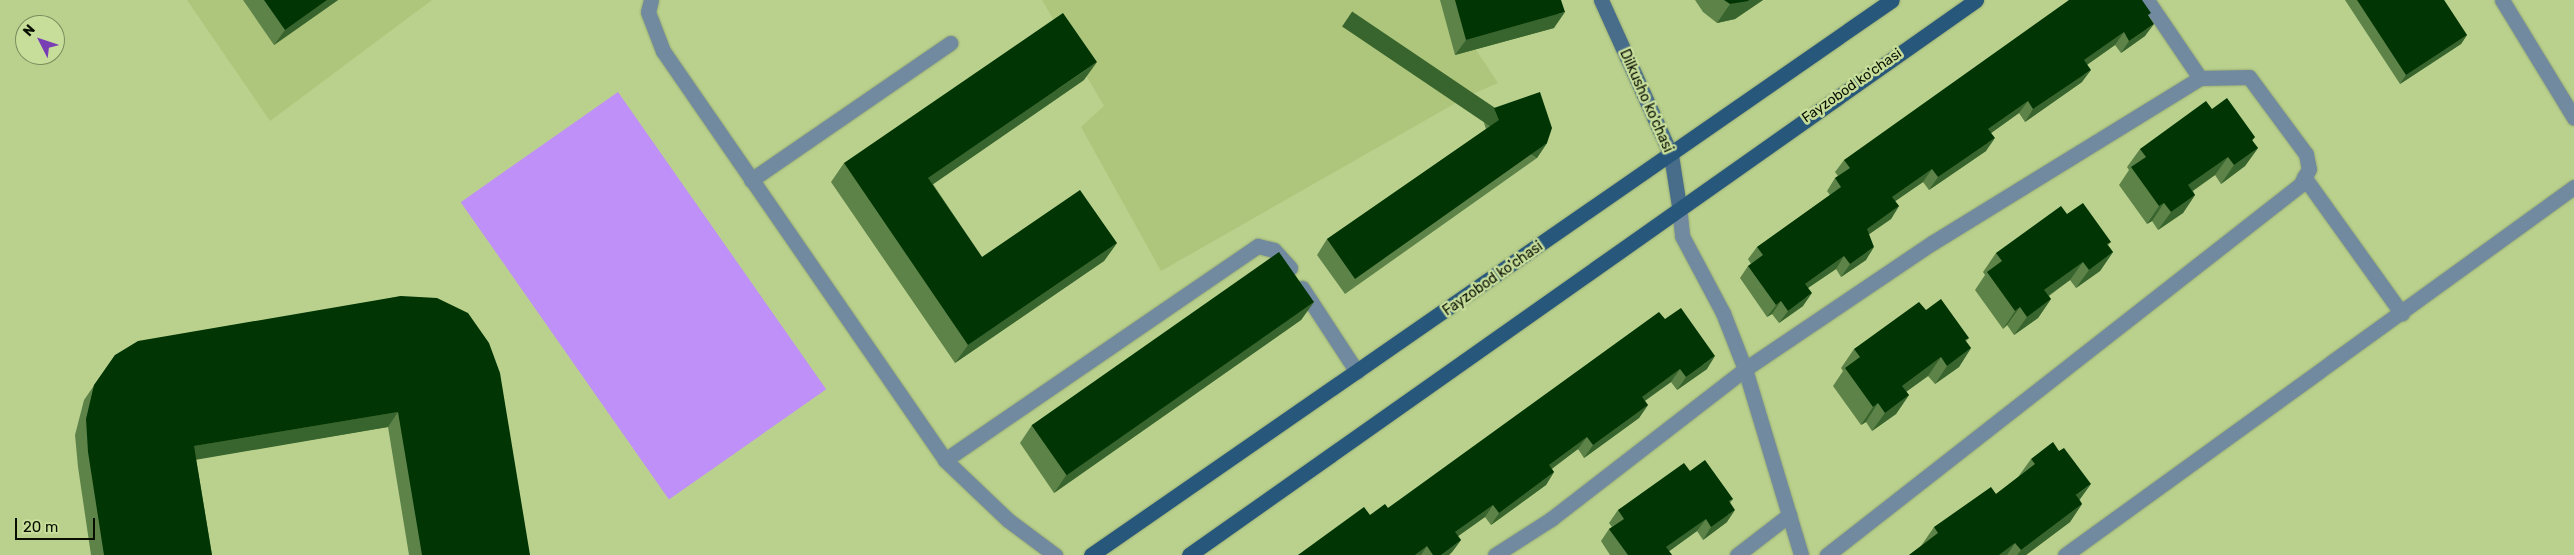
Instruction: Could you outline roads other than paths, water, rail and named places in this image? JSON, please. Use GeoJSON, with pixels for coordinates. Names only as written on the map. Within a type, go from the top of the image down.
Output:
{"type":"FeatureCollection","features":[{"type":"Feature","properties":{"kind":"main road","name":"Fayzobod ko'chasi"},"geometry":{"type":"LineString","coordinates":[[1091,555],[1892,0]]}},
{"type":"Feature","properties":{"kind":"main road","name":"Fayzobod ko'chasi"},"geometry":{"type":"LineString","coordinates":[[1192,554],[1679,206],[1976,0]]}},
{"type":"Feature","properties":{"kind":"street"},"geometry":{"type":"LineString","coordinates":[[651,0],[648,12],[663,51],[750,180],[945,460],[1008,520],[1055,555]]}},
{"type":"Feature","properties":{"kind":"street","name":"Dilkusho ko'chasi"},"geometry":{"type":"LineString","coordinates":[[1600,0],[1670,155],[1679,206]]}},
{"type":"Feature","properties":{"kind":"street"},"geometry":{"type":"LineString","coordinates":[[2147,0],[2200,78]]}},
{"type":"Feature","properties":{"kind":"street"},"geometry":{"type":"LineString","coordinates":[[2502,0],[2574,118]]}},
{"type":"Feature","properties":{"kind":"street"},"geometry":{"type":"LineString","coordinates":[[750,180],[950,43]]}},
{"type":"Feature","properties":{"kind":"street"},"geometry":{"type":"LineString","coordinates":[[1495,555],[1551,519],[1745,369],[1932,243],[2200,78],[2249,77],[2306,154],[2309,169],[2300,184],[1827,555]]}},
{"type":"Feature","properties":{"kind":"street"},"geometry":{"type":"LineString","coordinates":[[2304,177],[2402,314]]}},
{"type":"Feature","properties":{"kind":"street"},"geometry":{"type":"LineString","coordinates":[[2065,555],[2402,314],[2574,187]]}},
{"type":"Feature","properties":{"kind":"street"},"geometry":{"type":"LineString","coordinates":[[1679,206],[1682,236],[1723,313],[1745,369],[1801,555]]}},
{"type":"Feature","properties":{"kind":"street"},"geometry":{"type":"LineString","coordinates":[[945,460],[1258,246],[1274,250],[1284,259],[1357,372]]}},
{"type":"Feature","properties":{"kind":"street"},"geometry":{"type":"LineString","coordinates":[[1737,555],[1788,515]]}}]}
